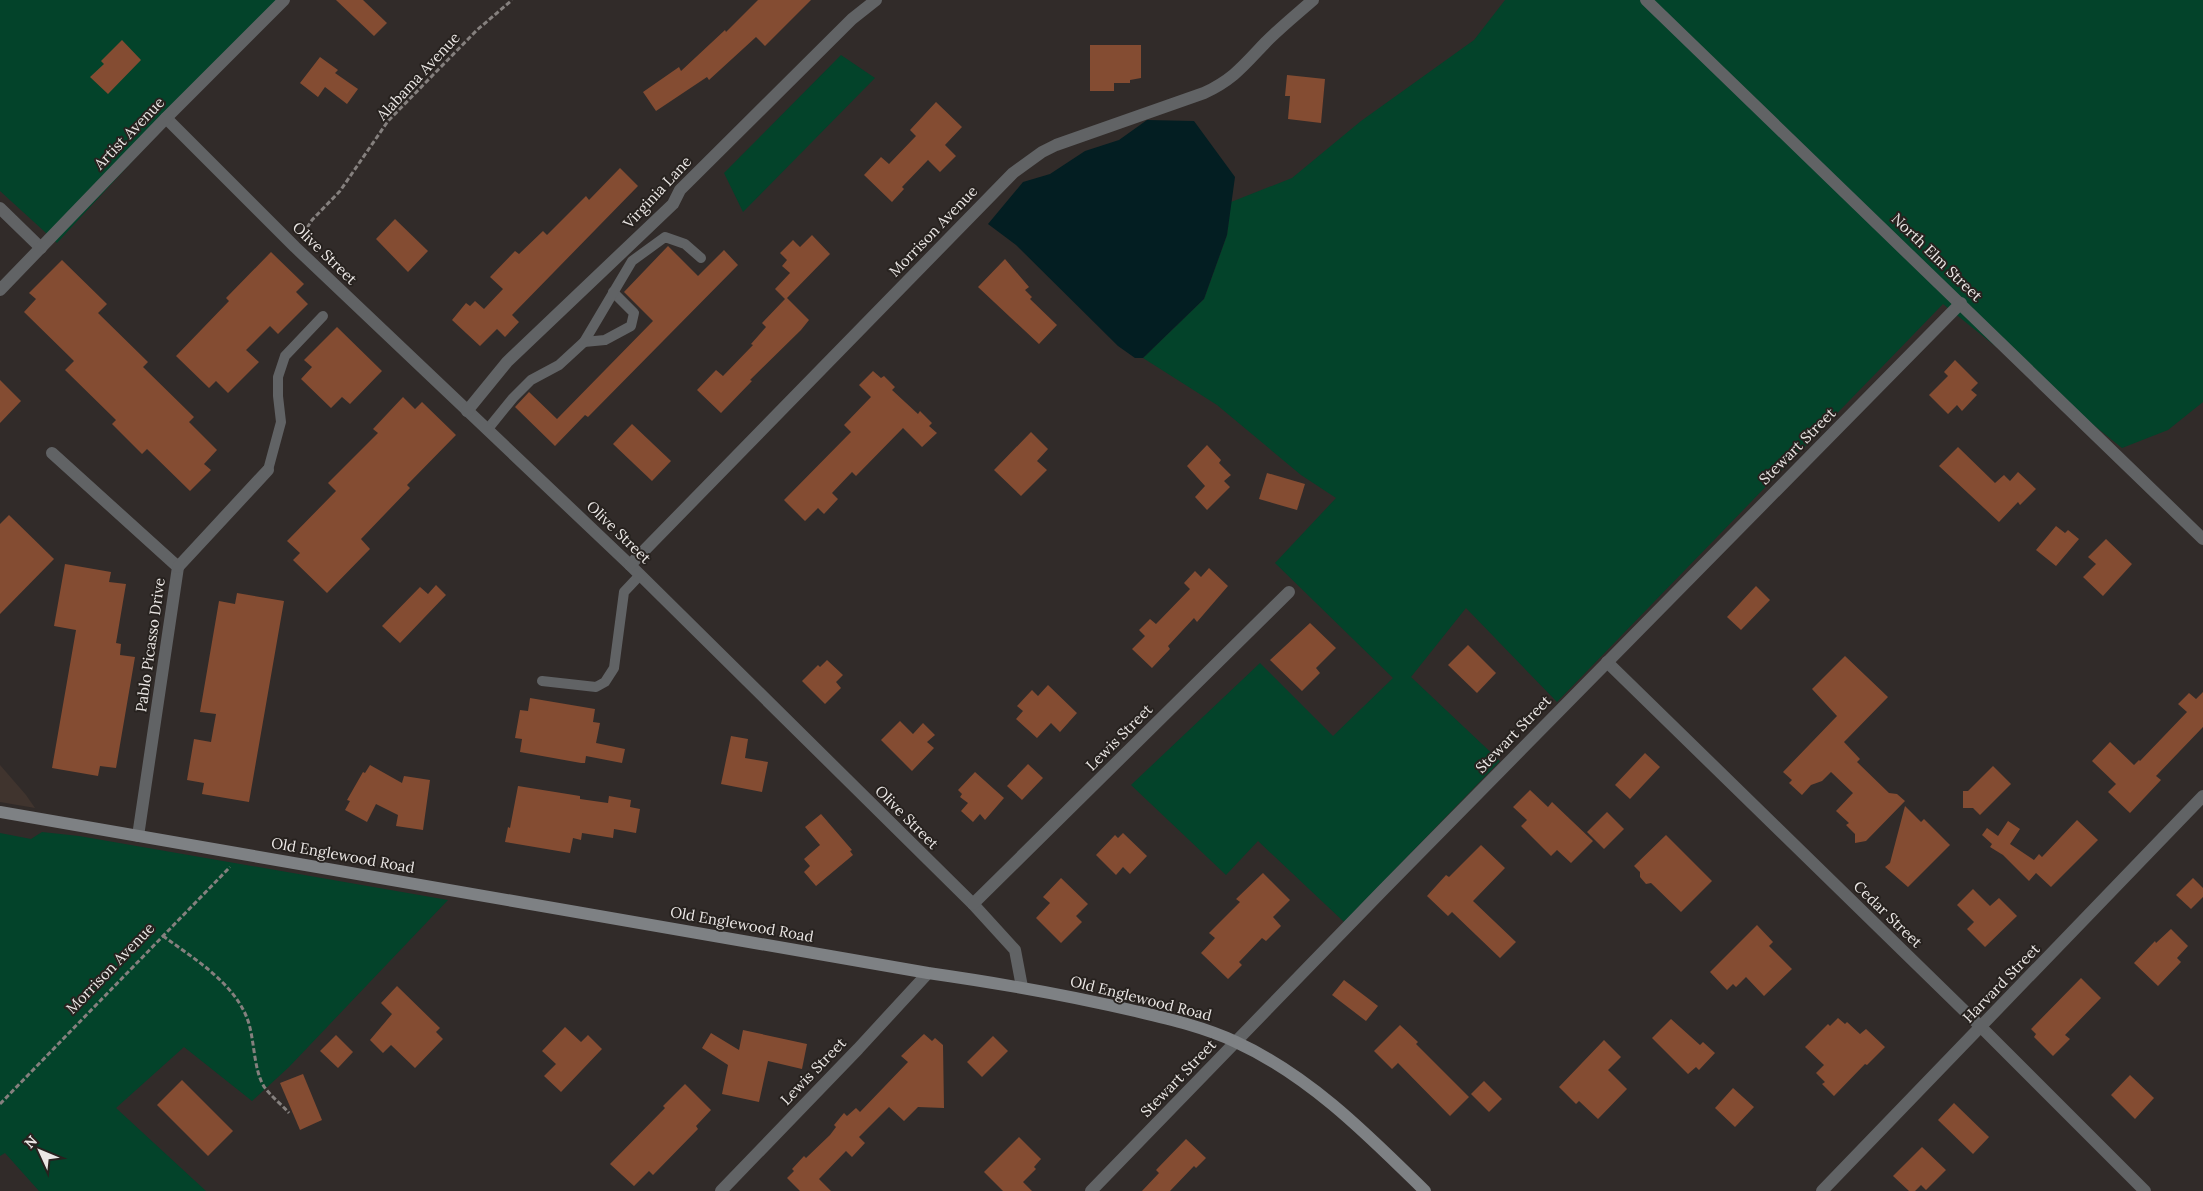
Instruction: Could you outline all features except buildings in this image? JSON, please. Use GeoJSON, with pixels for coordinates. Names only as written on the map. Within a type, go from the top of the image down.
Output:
{"type":"FeatureCollection","features":[{"type":"Feature","properties":{"kind":"street","name":"Artist Avenue"},"geometry":{"type":"LineString","coordinates":[[0,290],[166,118],[284,0]]}},
{"type":"Feature","properties":{"kind":"street","name":"Virginia Lane"},"geometry":{"type":"LineString","coordinates":[[467,411],[507,362],[672,204],[680,190],[845,26],[876,0]]}},
{"type":"Feature","properties":{"kind":"street","name":"Morrison Avenue"},"geometry":{"type":"LineString","coordinates":[[630,565],[1014,173],[1042,152],[1056,145],[1204,93],[1222,84],[1242,70],[1267,41],[1313,0]]}},
{"type":"Feature","properties":{"kind":"street","name":"North Elm Street"},"geometry":{"type":"LineString","coordinates":[[1646,0],[2203,539]]}},
{"type":"Feature","properties":{"kind":"street","name":"Olive Street"},"geometry":{"type":"LineString","coordinates":[[166,118],[294,247],[630,565],[972,904],[1016,950],[1022,987]]}},
{"type":"Feature","properties":{"kind":"street"},"geometry":{"type":"LineString","coordinates":[[0,208],[41,248]]}},
{"type":"Feature","properties":{"kind":"street","name":"Stewart Street"},"geometry":{"type":"LineString","coordinates":[[1091,1191],[1607,662],[1961,303]]}},
{"type":"Feature","properties":{"kind":"street","name":"Pablo Picasso Drive"},"geometry":{"type":"LineString","coordinates":[[52,453],[178,567],[138,836]]}},
{"type":"Feature","properties":{"kind":"street"},"geometry":{"type":"LineString","coordinates":[[178,567],[268,470]]}},
{"type":"Feature","properties":{"kind":"street","name":"Lewis Street"},"geometry":{"type":"LineString","coordinates":[[972,904],[1289,592]]}},
{"type":"Feature","properties":{"kind":"street","name":"Cedar Street"},"geometry":{"type":"LineString","coordinates":[[1607,662],[1981,1027],[2145,1191]]}},
{"type":"Feature","properties":{"kind":"street","name":"Harvard Street"},"geometry":{"type":"LineString","coordinates":[[1822,1191],[2203,796]]}},
{"type":"Feature","properties":{"kind":"street","name":"Old Englewood Road"},"geometry":{"type":"LineString","coordinates":[[0,812],[1022,987],[1076,997],[1189,1024],[1236,1042],[1275,1063],[1323,1097],[1359,1126],[1425,1191]]}},
{"type":"Feature","properties":{"kind":"street","name":"Lewis Street"},"geometry":{"type":"LineString","coordinates":[[721,1191],[858,1049],[928,972]]}},
{"type":"Feature","properties":{"kind":"lane"},"geometry":{"type":"LineString","coordinates":[[487,430],[513,398],[531,380],[559,364],[584,342],[632,261],[665,237],[685,244],[700,258]]}},
{"type":"Feature","properties":{"kind":"lane"},"geometry":{"type":"LineString","coordinates":[[584,342],[605,340],[631,326],[634,313],[613,292]]}},
{"type":"Feature","properties":{"kind":"lane"},"geometry":{"type":"LineString","coordinates":[[268,470],[281,422],[278,377],[285,356],[323,316]]}},
{"type":"Feature","properties":{"kind":"lane"},"geometry":{"type":"LineString","coordinates":[[542,681],[596,687],[605,682],[614,668],[624,592],[640,575]]}},
{"type":"Feature","properties":{"kind":"path","name":"Alabama Avenue"},"geometry":{"type":"LineString","coordinates":[[294,247],[312,220],[340,191],[388,121],[451,56],[512,0]]}},
{"type":"Feature","properties":{"kind":"path","name":"Morrison Avenue"},"geometry":{"type":"LineString","coordinates":[[0,1104],[242,854]]}},
{"type":"Feature","properties":{"kind":"path"},"geometry":{"type":"LineString","coordinates":[[163,936],[214,976],[236,997],[247,1018],[258,1069],[265,1087],[290,1113]]}},
{"type":"Feature","properties":{"kind":"shaded area"},"geometry":{"type":"Polygon","coordinates":[[[0,765],[26,795],[35,808],[0,802],[0,765]]]}},
{"type":"Feature","properties":{"kind":"green space"},"geometry":{"type":"Polygon","coordinates":[[[0,0],[281,0],[57,243],[0,191],[0,0]]]}},
{"type":"Feature","properties":{"kind":"green space"},"geometry":{"type":"Polygon","coordinates":[[[1505,0],[2203,0],[2203,402],[2168,430],[2122,448],[1943,304],[1557,702],[1466,608],[1411,677],[1500,761],[1344,922],[1258,841],[1226,875],[1131,785],[1260,663],[1333,736],[1393,678],[1275,563],[1336,498],[1301,475],[1217,405],[1143,358],[1204,299],[1227,235],[1231,202],[1292,178],[1361,121],[1474,40],[1505,0]]]}},
{"type":"Feature","properties":{"kind":"green space"},"geometry":{"type":"Polygon","coordinates":[[[841,55],[875,78],[743,212],[724,173],[841,55]]]}},
{"type":"Feature","properties":{"kind":"green space"},"geometry":{"type":"Polygon","coordinates":[[[42,832],[79,836],[448,900],[289,1067],[252,1101],[184,1047],[116,1108],[206,1191],[39,1191],[5,1153],[0,1156],[0,833],[31,839],[42,832]]]}},
{"type":"Feature","properties":{"kind":"water"},"geometry":{"type":"Polygon","coordinates":[[[1147,120],[1194,121],[1235,177],[1227,235],[1204,299],[1143,358],[1135,358],[1118,346],[1016,245],[988,224],[1023,182],[1050,174],[1085,151],[1119,140],[1147,120]]]}}]}
